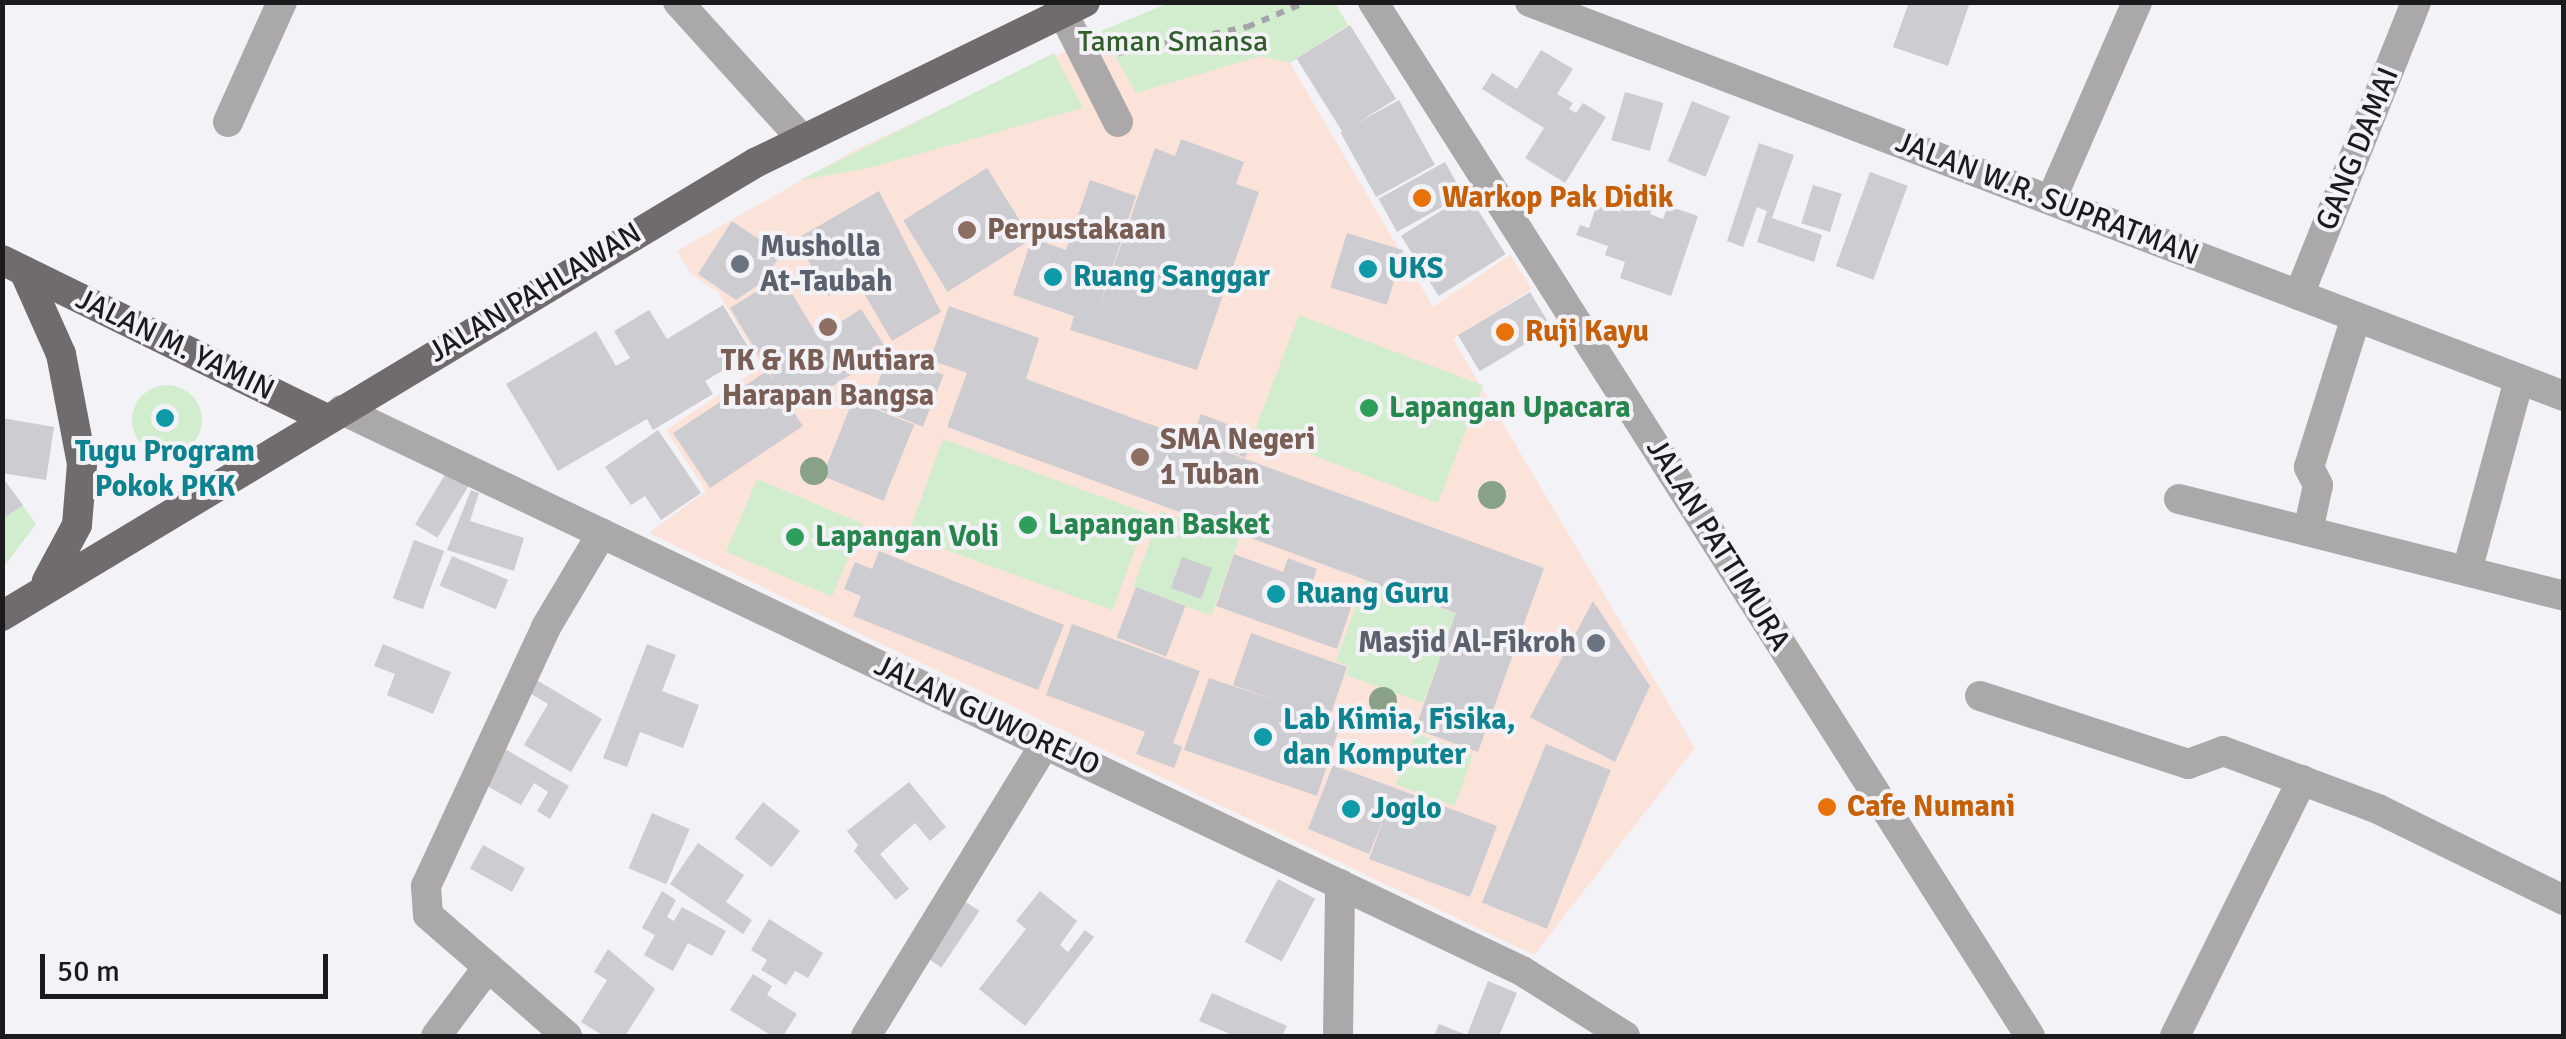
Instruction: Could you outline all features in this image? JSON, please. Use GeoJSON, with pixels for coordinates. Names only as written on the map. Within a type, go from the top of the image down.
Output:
{"type":"FeatureCollection","features":[{"type":"Feature","properties":{"kind":"main road","name":"JALAN PAHLAWAN"},"geometry":{"type":"LineString","coordinates":[[2,616],[42,588],[802,138],[1074,8]]}},
{"type":"Feature","properties":{"kind":"main road","name":"JALAN M. YAMIN"},"geometry":{"type":"LineString","coordinates":[[13,265],[334,414]]}},
{"type":"Feature","properties":{"kind":"main road","name":"JALAN M. YAMIN"},"geometry":{"type":"LineString","coordinates":[[13,265],[61,354],[82,464],[77,525],[42,588]]}},
{"type":"Feature","properties":{"kind":"street"},"geometry":{"type":"LineString","coordinates":[[228,122],[282,2]]}},
{"type":"Feature","properties":{"kind":"street"},"geometry":{"type":"LineString","coordinates":[[678,2],[802,138]]}},
{"type":"Feature","properties":{"kind":"street","name":"JALAN PATTIMURA"},"geometry":{"type":"LineString","coordinates":[[1373,2],[2030,1036]]}},
{"type":"Feature","properties":{"kind":"street","name":"JALAN W.R. SUPRATMAN"},"geometry":{"type":"LineString","coordinates":[[1530,2],[2564,396]]}},
{"type":"Feature","properties":{"kind":"street"},"geometry":{"type":"LineString","coordinates":[[2051,200],[2137,2]]}},
{"type":"Feature","properties":{"kind":"street","name":"GANG DAMAI"},"geometry":{"type":"LineString","coordinates":[[2298,295],[2416,2]]}},
{"type":"Feature","properties":{"kind":"street"},"geometry":{"type":"LineString","coordinates":[[1074,8],[1089,65],[1118,122]]}},
{"type":"Feature","properties":{"kind":"street"},"geometry":{"type":"LineString","coordinates":[[2308,531],[2318,486],[2308,467],[2356,317]]}},
{"type":"Feature","properties":{"kind":"street"},"geometry":{"type":"LineString","coordinates":[[2467,572],[2519,379]]}},
{"type":"Feature","properties":{"kind":"street","name":"JALAN GUWOREJO"},"geometry":{"type":"LineString","coordinates":[[334,414],[602,533],[1554,986],[1625,1036]]}},
{"type":"Feature","properties":{"kind":"street"},"geometry":{"type":"LineString","coordinates":[[2179,498],[2564,596]]}},
{"type":"Feature","properties":{"kind":"street"},"geometry":{"type":"LineString","coordinates":[[567,1036],[428,915],[426,886],[546,627],[602,533]]}},
{"type":"Feature","properties":{"kind":"street"},"geometry":{"type":"LineString","coordinates":[[1980,696],[2188,764],[2218,750],[2302,780],[2564,900]]}},
{"type":"Feature","properties":{"kind":"street"},"geometry":{"type":"LineString","coordinates":[[879,1031],[1045,744]]}},
{"type":"Feature","properties":{"kind":"street"},"geometry":{"type":"LineString","coordinates":[[2175,1036],[2302,780]]}},
{"type":"Feature","properties":{"kind":"street"},"geometry":{"type":"LineString","coordinates":[[1338,1036],[1340,884]]}},
{"type":"Feature","properties":{"kind":"street"},"geometry":{"type":"LineString","coordinates":[[436,1036],[488,968]]}},
{"type":"Feature","properties":{"kind":"path"},"geometry":{"type":"LineString","coordinates":[[1089,65],[1137,46],[1247,27],[1306,2]]}},
{"type":"Feature","properties":{"kind":"shaded area","name":"SMA Negeri 1 Tuban"},"geometry":{"type":"Polygon","coordinates":[[[1335,3],[1348,25],[1290,63],[1433,307],[1510,255],[1532,289],[1453,339],[1695,748],[1534,955],[649,533],[706,491],[666,430],[761,366],[718,292],[691,274],[677,251],[853,151],[1166,4],[1335,3]]]}},
{"type":"Feature","properties":{"kind":"green space","name":"Taman Smansa"},"geometry":{"type":"Polygon","coordinates":[[[1171,2],[1335,3],[1348,25],[1290,63],[1261,56],[1136,93],[1101,31],[1171,2]]]}},
{"type":"Feature","properties":{"kind":"green space","name":"Taman Smansa"},"geometry":{"type":"Polygon","coordinates":[[[1054,53],[1083,108],[865,169],[800,180],[1054,53]]]}},
{"type":"Feature","properties":{"kind":"green space","name":"Lapangan Upacara"},"geometry":{"type":"Polygon","coordinates":[[[1299,315],[1483,386],[1438,503],[1254,433],[1299,315]]]}},
{"type":"Feature","properties":{"kind":"green space"},"geometry":{"type":"Polygon","coordinates":[[[167,385],[191,396],[202,420],[191,444],[167,455],[143,444],[132,420],[143,396],[167,385]]]}},
{"type":"Feature","properties":{"kind":"green space","name":"Lapangan Basket"},"geometry":{"type":"Polygon","coordinates":[[[943,439],[1148,514],[1113,610],[908,536],[943,439]]]}},
{"type":"Feature","properties":{"kind":"green space"},"geometry":{"type":"Polygon","coordinates":[[[2,477],[36,524],[3,568],[2,568],[2,477]]]}},
{"type":"Feature","properties":{"kind":"green space","name":"Lapangan Voli"},"geometry":{"type":"Polygon","coordinates":[[[757,479],[863,524],[832,597],[726,552],[757,479]]]}},
{"type":"Feature","properties":{"kind":"green space"},"geometry":{"type":"Polygon","coordinates":[[[1161,511],[1239,539],[1211,616],[1133,587],[1161,511]]]}},
{"type":"Feature","properties":{"kind":"green space"},"geometry":{"type":"Polygon","coordinates":[[[1365,580],[1456,614],[1423,703],[1346,675],[1349,666],[1336,661],[1365,580]]]}},
{"type":"Feature","properties":{"kind":"green space"},"geometry":{"type":"Polygon","coordinates":[[[1415,733],[1473,754],[1454,806],[1396,785],[1415,733]]]}},
{"type":"Feature","properties":{"kind":"building"},"geometry":{"type":"Polygon","coordinates":[[[1909,2],[1970,2],[1948,66],[1893,47],[1909,2]]]}},
{"type":"Feature","properties":{"kind":"building"},"geometry":{"type":"Polygon","coordinates":[[[1350,25],[1396,99],[1343,132],[1297,58],[1350,25]]]}},
{"type":"Feature","properties":{"kind":"building"},"geometry":{"type":"Polygon","coordinates":[[[1541,50],[1573,69],[1557,94],[1573,103],[1569,109],[1576,113],[1583,103],[1606,117],[1565,183],[1525,158],[1544,128],[1482,89],[1492,73],[1517,89],[1541,50]]]}},
{"type":"Feature","properties":{"kind":"building"},"geometry":{"type":"Polygon","coordinates":[[[1625,92],[1663,103],[1650,151],[1611,140],[1625,92]]]}},
{"type":"Feature","properties":{"kind":"building"},"geometry":{"type":"Polygon","coordinates":[[[1399,100],[1435,165],[1376,197],[1340,132],[1399,100]]]}},
{"type":"Feature","properties":{"kind":"building"},"geometry":{"type":"Polygon","coordinates":[[[1692,101],[1730,116],[1706,177],[1668,161],[1692,101]]]}},
{"type":"Feature","properties":{"kind":"building"},"geometry":{"type":"Polygon","coordinates":[[[1181,139],[1244,162],[1236,184],[1259,192],[1197,370],[1070,330],[1074,316],[1013,295],[1032,238],[1066,250],[1090,180],[1136,196],[1096,316],[1155,148],[1175,156],[1181,139]]]}},
{"type":"Feature","properties":{"kind":"building"},"geometry":{"type":"Polygon","coordinates":[[[1759,143],[1794,155],[1772,218],[1822,235],[1814,262],[1757,242],[1767,211],[1757,207],[1743,247],[1727,241],[1759,143]]]}},
{"type":"Feature","properties":{"kind":"building","name":"Warkop Pak Didik"},"geometry":{"type":"Polygon","coordinates":[[[1445,162],[1463,195],[1397,232],[1379,199],[1445,162]]]}},
{"type":"Feature","properties":{"kind":"building","name":"Perpustakaan"},"geometry":{"type":"Polygon","coordinates":[[[987,168],[1032,239],[948,292],[903,220],[987,168]]]}},
{"type":"Feature","properties":{"kind":"building"},"geometry":{"type":"Polygon","coordinates":[[[1870,172],[1908,186],[1873,280],[1836,266],[1870,172]]]}},
{"type":"Feature","properties":{"kind":"building"},"geometry":{"type":"Polygon","coordinates":[[[1813,185],[1842,194],[1830,232],[1801,223],[1813,185]]]}},
{"type":"Feature","properties":{"kind":"building"},"geometry":{"type":"Polygon","coordinates":[[[1628,190],[1655,199],[1650,214],[1663,219],[1668,206],[1698,216],[1671,296],[1620,278],[1625,262],[1605,255],[1608,246],[1576,235],[1580,225],[1589,228],[1597,204],[1620,212],[1628,190]]]}},
{"type":"Feature","properties":{"kind":"building"},"geometry":{"type":"Polygon","coordinates":[[[879,191],[941,312],[892,341],[856,280],[828,296],[796,239],[879,191]]]}},
{"type":"Feature","properties":{"kind":"building"},"geometry":{"type":"Polygon","coordinates":[[[1468,194],[1506,254],[1439,296],[1401,236],[1468,194]]]}},
{"type":"Feature","properties":{"kind":"building","name":"Musholla At-Taubah"},"geometry":{"type":"Polygon","coordinates":[[[732,221],[781,254],[764,281],[736,300],[698,274],[732,221]]]}},
{"type":"Feature","properties":{"kind":"building","name":"UKS"},"geometry":{"type":"Polygon","coordinates":[[[1347,233],[1403,250],[1387,305],[1330,288],[1347,233]]]}},
{"type":"Feature","properties":{"kind":"building"},"geometry":{"type":"Polygon","coordinates":[[[781,276],[818,336],[861,309],[888,351],[793,411],[803,426],[710,488],[673,433],[767,371],[775,382],[730,308],[781,276]]]}},
{"type":"Feature","properties":{"kind":"building","name":"Ruji Kayu"},"geometry":{"type":"Polygon","coordinates":[[[1530,292],[1552,328],[1480,371],[1458,335],[1530,292]]]}},
{"type":"Feature","properties":{"kind":"building"},"geometry":{"type":"Polygon","coordinates":[[[723,305],[752,353],[705,381],[713,394],[653,430],[647,419],[558,471],[506,384],[596,331],[616,366],[630,358],[614,331],[649,310],[667,339],[723,305]]]}},
{"type":"Feature","properties":{"kind":"building"},"geometry":{"type":"Polygon","coordinates":[[[949,306],[1039,338],[1026,379],[1544,568],[1478,752],[1415,729],[1456,613],[947,427],[967,373],[930,360],[949,306]]]}},
{"type":"Feature","properties":{"kind":"building"},"geometry":{"type":"Polygon","coordinates":[[[890,353],[944,375],[923,427],[869,405],[890,353]]]}},
{"type":"Feature","properties":{"kind":"building"},"geometry":{"type":"Polygon","coordinates":[[[853,400],[914,425],[883,501],[822,476],[853,400]]]}},
{"type":"Feature","properties":{"kind":"building"},"geometry":{"type":"Polygon","coordinates":[[[1201,414],[1254,434],[1245,458],[1192,437],[1201,414]]]}},
{"type":"Feature","properties":{"kind":"building"},"geometry":{"type":"Polygon","coordinates":[[[2,418],[54,427],[46,480],[2,473],[2,418]]]}},
{"type":"Feature","properties":{"kind":"building"},"geometry":{"type":"Polygon","coordinates":[[[658,430],[701,493],[661,520],[645,496],[631,505],[605,467],[658,430]]]}},
{"type":"Feature","properties":{"kind":"building"},"geometry":{"type":"Polygon","coordinates":[[[446,473],[468,486],[437,538],[415,524],[446,473]]]}},
{"type":"Feature","properties":{"kind":"building"},"geometry":{"type":"Polygon","coordinates":[[[2,477],[23,505],[2,519],[2,477]]]}},
{"type":"Feature","properties":{"kind":"building"},"geometry":{"type":"Polygon","coordinates":[[[471,490],[479,493],[470,521],[524,538],[514,571],[447,550],[471,490]]]}},
{"type":"Feature","properties":{"kind":"building"},"geometry":{"type":"Polygon","coordinates":[[[414,540],[444,551],[423,609],[393,598],[414,540]]]}},
{"type":"Feature","properties":{"kind":"building"},"geometry":{"type":"Polygon","coordinates":[[[879,551],[1064,625],[1038,690],[853,616],[861,596],[844,589],[855,562],[872,569],[879,551]]]}},
{"type":"Feature","properties":{"kind":"building","name":"Ruang Guru"},"geometry":{"type":"Polygon","coordinates":[[[1234,554],[1283,572],[1288,558],[1317,569],[1311,586],[1353,602],[1337,649],[1216,606],[1234,554]]]}},
{"type":"Feature","properties":{"kind":"building"},"geometry":{"type":"Polygon","coordinates":[[[452,556],[508,580],[496,609],[439,585],[452,556]]]}},
{"type":"Feature","properties":{"kind":"building"},"geometry":{"type":"Polygon","coordinates":[[[1182,557],[1212,568],[1201,599],[1171,588],[1182,557]]]}},
{"type":"Feature","properties":{"kind":"building"},"geometry":{"type":"Polygon","coordinates":[[[1136,587],[1185,606],[1166,656],[1117,637],[1136,587]]]}},
{"type":"Feature","properties":{"kind":"building","name":"Masjid Al-Fikroh"},"geometry":{"type":"Polygon","coordinates":[[[1593,601],[1650,686],[1615,762],[1530,717],[1593,601]]]}},
{"type":"Feature","properties":{"kind":"building"},"geometry":{"type":"Polygon","coordinates":[[[1072,624],[1200,671],[1173,743],[1182,747],[1174,768],[1136,754],[1145,732],[1046,695],[1072,624]]]}},
{"type":"Feature","properties":{"kind":"building","name":"Lab Kimia, Fisika, dan Komputer"},"geometry":{"type":"Polygon","coordinates":[[[1251,633],[1347,667],[1329,719],[1341,723],[1317,796],[1184,750],[1209,678],[1283,703],[1233,685],[1251,633]]]}},
{"type":"Feature","properties":{"kind":"building"},"geometry":{"type":"Polygon","coordinates":[[[383,644],[451,672],[433,714],[387,695],[395,674],[374,666],[383,644]]]}},
{"type":"Feature","properties":{"kind":"building"},"geometry":{"type":"Polygon","coordinates":[[[647,644],[676,655],[662,691],[699,705],[683,748],[640,732],[627,767],[603,758],[647,644]]]}},
{"type":"Feature","properties":{"kind":"building"},"geometry":{"type":"Polygon","coordinates":[[[530,676],[602,719],[571,772],[524,745],[548,704],[523,689],[530,676]]]}},
{"type":"Feature","properties":{"kind":"building"},"geometry":{"type":"Polygon","coordinates":[[[1546,744],[1611,770],[1547,929],[1482,903],[1546,744]]]}},
{"type":"Feature","properties":{"kind":"building"},"geometry":{"type":"Polygon","coordinates":[[[498,745],[569,786],[550,819],[537,811],[548,792],[534,783],[521,805],[478,781],[498,745]]]}},
{"type":"Feature","properties":{"kind":"building"},"geometry":{"type":"Polygon","coordinates":[[[1333,765],[1497,826],[1470,897],[1369,859],[1385,815],[1369,854],[1308,829],[1333,765]]]}},
{"type":"Feature","properties":{"kind":"building"},"geometry":{"type":"Polygon","coordinates":[[[909,782],[946,827],[930,841],[915,823],[880,854],[909,889],[896,900],[854,851],[858,845],[847,831],[909,782]]]}},
{"type":"Feature","properties":{"kind":"building"},"geometry":{"type":"Polygon","coordinates":[[[763,802],[800,831],[772,867],[735,838],[763,802]]]}},
{"type":"Feature","properties":{"kind":"building"},"geometry":{"type":"Polygon","coordinates":[[[652,813],[690,829],[666,884],[629,868],[652,813]]]}},
{"type":"Feature","properties":{"kind":"building"},"geometry":{"type":"Polygon","coordinates":[[[698,843],[744,875],[726,902],[752,920],[743,934],[670,884],[698,843]]]}},
{"type":"Feature","properties":{"kind":"building"},"geometry":{"type":"Polygon","coordinates":[[[483,845],[525,868],[512,892],[470,869],[483,845]]]}},
{"type":"Feature","properties":{"kind":"building"},"geometry":{"type":"Polygon","coordinates":[[[1278,879],[1315,899],[1282,961],[1245,942],[1278,879]]]}},
{"type":"Feature","properties":{"kind":"building"},"geometry":{"type":"Polygon","coordinates":[[[662,891],[676,900],[667,917],[674,921],[682,907],[726,931],[712,956],[688,943],[673,971],[644,955],[655,935],[642,928],[662,891]]]}},
{"type":"Feature","properties":{"kind":"building"},"geometry":{"type":"Polygon","coordinates":[[[1040,891],[1077,921],[1060,945],[1068,952],[1085,930],[1094,937],[1025,1026],[979,989],[1026,929],[1016,921],[1040,891]]]}},
{"type":"Feature","properties":{"kind":"building"},"geometry":{"type":"Polygon","coordinates":[[[957,896],[979,911],[941,967],[919,952],[957,896]]]}},
{"type":"Feature","properties":{"kind":"building"},"geometry":{"type":"Polygon","coordinates":[[[769,919],[823,953],[808,978],[795,971],[786,985],[761,970],[767,960],[751,950],[769,919]]]}},
{"type":"Feature","properties":{"kind":"building"},"geometry":{"type":"Polygon","coordinates":[[[608,949],[655,989],[625,1036],[604,1036],[581,1022],[607,980],[594,972],[608,949]]]}},
{"type":"Feature","properties":{"kind":"building"},"geometry":{"type":"Polygon","coordinates":[[[753,974],[772,986],[767,995],[797,1014],[783,1036],[772,1036],[730,1010],[753,974]]]}},
{"type":"Feature","properties":{"kind":"building"},"geometry":{"type":"Polygon","coordinates":[[[1488,981],[1517,993],[1499,1036],[1434,1036],[1439,1024],[1467,1035],[1488,981]]]}},
{"type":"Feature","properties":{"kind":"building"},"geometry":{"type":"Polygon","coordinates":[[[1212,993],[1287,1026],[1282,1036],[1235,1036],[1199,1021],[1212,993]]]}},
{"type":"Feature","properties":{"kind":"place","name":"Warkop Pak Didik"},"geometry":{"type":"Point","coordinates":[1422,198]}},
{"type":"Feature","properties":{"kind":"place","name":"Perpustakaan"},"geometry":{"type":"Point","coordinates":[967,230]}},
{"type":"Feature","properties":{"kind":"place","name":"Musholla At-Taubah"},"geometry":{"type":"Point","coordinates":[740,264]}},
{"type":"Feature","properties":{"kind":"place","name":"UKS"},"geometry":{"type":"Point","coordinates":[1368,269]}},
{"type":"Feature","properties":{"kind":"place","name":"Ruang Sanggar"},"geometry":{"type":"Point","coordinates":[1053,277]}},
{"type":"Feature","properties":{"kind":"place","name":"TK & KB Mutiara Harapan Bangsa"},"geometry":{"type":"Point","coordinates":[828,327]}},
{"type":"Feature","properties":{"kind":"place","name":"Ruji Kayu"},"geometry":{"type":"Point","coordinates":[1505,332]}},
{"type":"Feature","properties":{"kind":"place","name":"Lapangan Upacara"},"geometry":{"type":"Point","coordinates":[1369,408]}},
{"type":"Feature","properties":{"kind":"place","name":"Tugu Program Pokok PKK"},"geometry":{"type":"Point","coordinates":[165,418]}},
{"type":"Feature","properties":{"kind":"place","name":"SMA Negeri 1 Tuban"},"geometry":{"type":"Point","coordinates":[1140,457]}},
{"type":"Feature","properties":{"kind":"place","name":"Lapangan Basket"},"geometry":{"type":"Point","coordinates":[1028,525]}},
{"type":"Feature","properties":{"kind":"place","name":"Lapangan Voli"},"geometry":{"type":"Point","coordinates":[795,537]}},
{"type":"Feature","properties":{"kind":"place","name":"Ruang Guru"},"geometry":{"type":"Point","coordinates":[1276,594]}},
{"type":"Feature","properties":{"kind":"place","name":"Masjid Al-Fikroh"},"geometry":{"type":"Point","coordinates":[1596,643]}},
{"type":"Feature","properties":{"kind":"place","name":"Lab Kimia, Fisika, dan Komputer"},"geometry":{"type":"Point","coordinates":[1263,737]}},
{"type":"Feature","properties":{"kind":"place","name":"Cafe Numani"},"geometry":{"type":"Point","coordinates":[1827,807]}},
{"type":"Feature","properties":{"kind":"place","name":"Joglo"},"geometry":{"type":"Point","coordinates":[1351,809]}}]}
